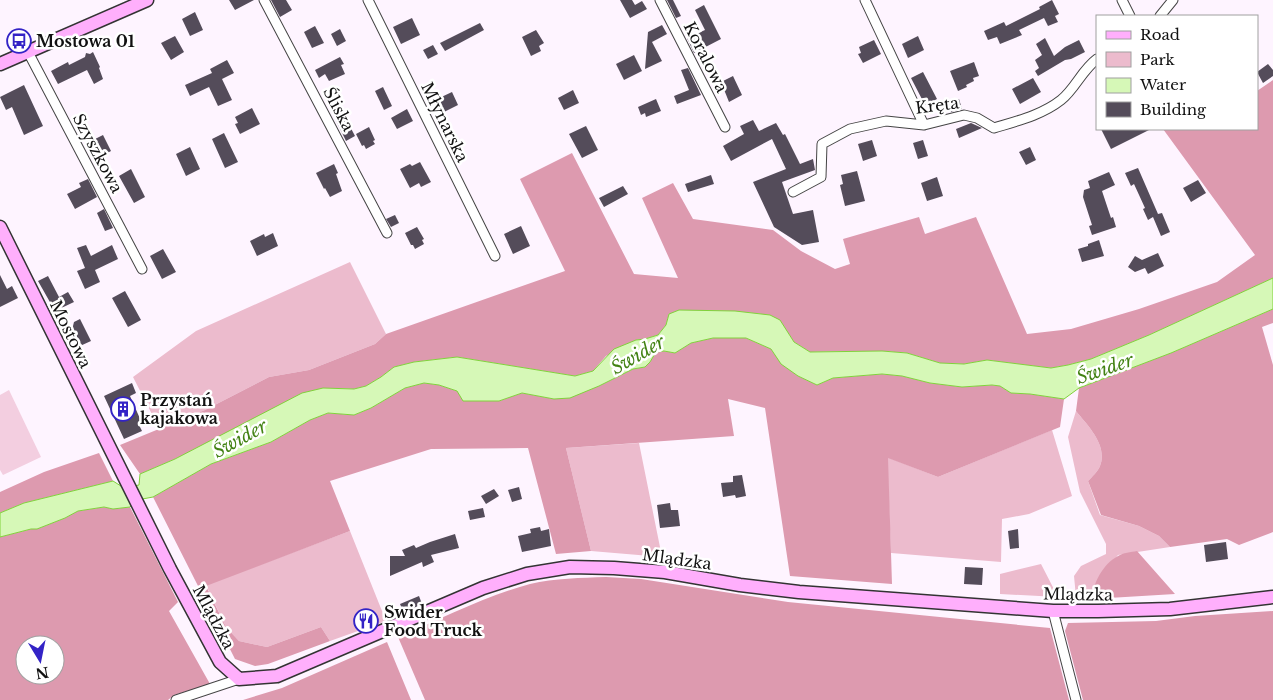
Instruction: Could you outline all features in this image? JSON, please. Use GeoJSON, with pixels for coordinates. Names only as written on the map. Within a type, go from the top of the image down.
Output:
{"type":"FeatureCollection","features":[{"type":"Feature","properties":{"kind":"street"},"geometry":{"type":"LineString","coordinates":[[0,64],[146,0]]}},
{"type":"Feature","properties":{"kind":"street","name":"Śliska"},"geometry":{"type":"LineString","coordinates":[[264,0],[387,233]]}},
{"type":"Feature","properties":{"kind":"street","name":"Młynarska"},"geometry":{"type":"LineString","coordinates":[[368,0],[495,256]]}},
{"type":"Feature","properties":{"kind":"street","name":"Koralowa"},"geometry":{"type":"LineString","coordinates":[[660,0],[725,127]]}},
{"type":"Feature","properties":{"kind":"street"},"geometry":{"type":"LineString","coordinates":[[865,0],[924,125]]}},
{"type":"Feature","properties":{"kind":"street"},"geometry":{"type":"LineString","coordinates":[[1122,0],[1130,15]]}},
{"type":"Feature","properties":{"kind":"street"},"geometry":{"type":"LineString","coordinates":[[1161,15],[1173,0]]}},
{"type":"Feature","properties":{"kind":"street","name":"Szyszkowa"},"geometry":{"type":"LineString","coordinates":[[28,52],[142,269]]}},
{"type":"Feature","properties":{"kind":"street","name":"Kręta"},"geometry":{"type":"LineString","coordinates":[[793,192],[822,177],[822,144],[850,129],[886,121],[924,125],[964,115],[977,118],[994,128],[1033,116],[1062,100],[1090,64],[1096,60]]}},
{"type":"Feature","properties":{"kind":"street","name":"Mostowa"},"geometry":{"type":"LineString","coordinates":[[0,227],[164,557]]}},
{"type":"Feature","properties":{"kind":"street","name":"Mlądzka"},"geometry":{"type":"LineString","coordinates":[[164,557],[220,662],[239,679],[278,676],[483,588],[526,574],[570,567],[665,572],[740,585],[799,592],[1054,611],[1170,609],[1273,597]]}},
{"type":"Feature","properties":{"kind":"street"},"geometry":{"type":"LineString","coordinates":[[1054,611],[1076,700]]}},
{"type":"Feature","properties":{"kind":"street"},"geometry":{"type":"LineString","coordinates":[[176,700],[239,679]]}},
{"type":"Feature","properties":{"kind":"green space"},"geometry":{"type":"Polygon","coordinates":[[[350,262],[386,334],[375,344],[309,370],[269,377],[205,410],[160,430],[133,377],[196,331],[350,262]]]}},
{"type":"Feature","properties":{"kind":"green space"},"geometry":{"type":"Polygon","coordinates":[[[1076,411],[1096,436],[1101,451],[1100,466],[1088,481],[1100,515],[1139,526],[1159,536],[1170,547],[1118,555],[1093,588],[1092,599],[1076,597],[1074,576],[1081,566],[1106,554],[1106,544],[1080,492],[1068,437],[1076,411]]]}},
{"type":"Feature","properties":{"kind":"green space"},"geometry":{"type":"Polygon","coordinates":[[[1052,430],[1072,496],[1029,514],[1002,519],[1001,562],[891,553],[887,457],[938,477],[1052,430]]]}},
{"type":"Feature","properties":{"kind":"green space"},"geometry":{"type":"Polygon","coordinates":[[[639,443],[662,557],[591,551],[566,448],[639,443]]]}},
{"type":"Feature","properties":{"kind":"green space"},"geometry":{"type":"Polygon","coordinates":[[[350,531],[386,621],[330,641],[321,627],[267,647],[239,641],[226,627],[206,585],[350,531]]]}},
{"type":"Feature","properties":{"kind":"green space"},"geometry":{"type":"Polygon","coordinates":[[[1041,564],[1058,597],[1000,594],[1000,574],[1041,564]]]}},
{"type":"Feature","properties":{"kind":"shaded area"},"geometry":{"type":"Polygon","coordinates":[[[1273,80],[1273,278],[1149,335],[1091,359],[1051,368],[987,360],[964,364],[940,363],[907,353],[882,351],[810,352],[794,342],[780,321],[669,314],[666,325],[658,335],[636,340],[606,356],[593,371],[575,376],[457,357],[414,362],[394,367],[366,386],[354,389],[323,388],[140,474],[120,445],[205,410],[269,377],[309,370],[375,344],[386,334],[565,271],[520,179],[572,153],[634,274],[678,278],[642,198],[673,183],[693,219],[773,230],[801,251],[835,269],[850,264],[843,239],[919,217],[925,234],[976,217],[1027,334],[1071,329],[1139,309],[1217,282],[1255,255],[1164,130],[1258,130],[1258,90],[1273,80]]]}},
{"type":"Feature","properties":{"kind":"shaded area"},"geometry":{"type":"Polygon","coordinates":[[[1273,309],[1273,323],[1262,327],[1273,365],[1273,532],[1239,545],[1227,539],[1170,547],[1159,536],[1139,526],[1101,515],[1088,481],[1100,466],[1101,451],[1096,436],[1076,411],[1079,388],[1171,353],[1273,309]]]}},
{"type":"Feature","properties":{"kind":"shaded area"},"geometry":{"type":"Polygon","coordinates":[[[713,338],[746,338],[771,349],[782,364],[798,376],[817,385],[833,378],[882,374],[962,387],[1000,386],[1011,393],[1064,399],[1060,427],[938,477],[888,458],[892,584],[790,576],[765,408],[728,399],[734,436],[566,448],[591,551],[556,554],[528,448],[431,449],[330,481],[350,531],[206,586],[226,627],[239,641],[267,647],[321,627],[330,641],[268,664],[255,666],[235,659],[153,497],[211,464],[271,442],[310,420],[328,413],[354,415],[371,408],[405,388],[424,383],[439,385],[499,401],[522,393],[554,399],[599,386],[633,369],[645,367],[655,352],[675,353],[691,343],[713,338]]]}},
{"type":"Feature","properties":{"kind":"shaded area"},"geometry":{"type":"Polygon","coordinates":[[[9,390],[41,457],[3,475],[0,470],[0,395],[9,390]]]}},
{"type":"Feature","properties":{"kind":"shaded area"},"geometry":{"type":"Polygon","coordinates":[[[99,453],[113,481],[24,503],[0,513],[0,492],[44,472],[99,453]]]}},
{"type":"Feature","properties":{"kind":"shaded area"},"geometry":{"type":"Polygon","coordinates":[[[104,507],[113,509],[130,507],[178,602],[169,611],[210,684],[174,695],[168,700],[0,700],[0,537],[37,529],[78,511],[104,507]]]}},
{"type":"Feature","properties":{"kind":"shaded area"},"geometry":{"type":"Polygon","coordinates":[[[1137,551],[1175,594],[1092,599],[1097,580],[1103,569],[1120,555],[1137,551]]]}},
{"type":"Feature","properties":{"kind":"shaded area"},"geometry":{"type":"Polygon","coordinates":[[[606,577],[641,579],[788,602],[1050,628],[1069,700],[425,700],[398,637],[480,601],[530,584],[558,579],[606,577]]]}},
{"type":"Feature","properties":{"kind":"shaded area"},"geometry":{"type":"Polygon","coordinates":[[[1273,611],[1273,700],[1083,700],[1065,631],[1068,623],[1156,621],[1195,616],[1273,611]]]}},
{"type":"Feature","properties":{"kind":"shaded area"},"geometry":{"type":"Polygon","coordinates":[[[387,642],[411,700],[243,700],[282,688],[387,642]]]}},
{"type":"Feature","properties":{"kind":"water","name":"Świder"},"geometry":{"type":"Polygon","coordinates":[[[1273,278],[1273,309],[1171,353],[1079,388],[1064,399],[1011,393],[1000,386],[962,387],[882,374],[833,378],[817,385],[798,376],[781,364],[771,349],[746,338],[713,338],[691,343],[675,353],[656,352],[645,367],[633,369],[570,398],[554,399],[522,393],[499,401],[463,401],[457,391],[439,385],[424,383],[405,388],[371,408],[354,415],[328,413],[310,420],[271,442],[211,464],[153,497],[137,500],[130,507],[113,509],[104,507],[78,511],[37,529],[0,537],[0,513],[24,503],[113,481],[124,488],[139,485],[140,474],[175,459],[302,393],[323,388],[354,389],[366,386],[394,367],[414,362],[457,357],[575,376],[593,371],[614,349],[636,340],[658,335],[666,325],[669,314],[679,310],[735,311],[770,315],[780,320],[794,342],[810,352],[882,351],[907,353],[940,363],[964,364],[987,360],[1051,368],[1091,359],[1149,335],[1273,278]]]}},
{"type":"Feature","properties":{"kind":"building"},"geometry":{"type":"Polygon","coordinates":[[[229,0],[254,0],[235,10],[229,0]]]}},
{"type":"Feature","properties":{"kind":"building"},"geometry":{"type":"Polygon","coordinates":[[[271,0],[286,0],[292,10],[280,17],[271,0]]]}},
{"type":"Feature","properties":{"kind":"building"},"geometry":{"type":"Polygon","coordinates":[[[620,0],[632,0],[635,5],[642,1],[647,9],[630,18],[620,0]]]}},
{"type":"Feature","properties":{"kind":"building"},"geometry":{"type":"Polygon","coordinates":[[[667,0],[673,0],[681,16],[676,18],[667,0]]]}},
{"type":"Feature","properties":{"kind":"building"},"geometry":{"type":"Polygon","coordinates":[[[1052,0],[1059,14],[1055,16],[1058,22],[1048,26],[1044,18],[1019,30],[1022,35],[1000,44],[997,37],[988,40],[984,31],[1004,22],[1006,26],[1040,9],[1039,7],[1052,0]]]}},
{"type":"Feature","properties":{"kind":"building"},"geometry":{"type":"Polygon","coordinates":[[[704,5],[721,39],[694,53],[687,38],[705,30],[695,10],[704,5]]]}},
{"type":"Feature","properties":{"kind":"building"},"geometry":{"type":"Polygon","coordinates":[[[195,12],[203,30],[190,36],[182,19],[195,12]]]}},
{"type":"Feature","properties":{"kind":"building"},"geometry":{"type":"Polygon","coordinates":[[[412,18],[420,35],[401,44],[393,27],[412,18]]]}},
{"type":"Feature","properties":{"kind":"building"},"geometry":{"type":"Polygon","coordinates":[[[480,23],[484,30],[445,51],[440,43],[480,23]]]}},
{"type":"Feature","properties":{"kind":"building"},"geometry":{"type":"Polygon","coordinates":[[[662,25],[667,34],[652,42],[662,61],[645,69],[648,32],[662,25]]]}},
{"type":"Feature","properties":{"kind":"building"},"geometry":{"type":"Polygon","coordinates":[[[315,26],[324,43],[312,48],[304,32],[315,26]]]}},
{"type":"Feature","properties":{"kind":"building"},"geometry":{"type":"Polygon","coordinates":[[[340,29],[346,41],[337,46],[331,34],[340,29]]]}},
{"type":"Feature","properties":{"kind":"building"},"geometry":{"type":"Polygon","coordinates":[[[536,30],[544,43],[539,46],[541,51],[531,56],[522,37],[536,30]]]}},
{"type":"Feature","properties":{"kind":"building"},"geometry":{"type":"Polygon","coordinates":[[[175,36],[184,52],[171,60],[161,43],[175,36]]]}},
{"type":"Feature","properties":{"kind":"building"},"geometry":{"type":"Polygon","coordinates":[[[918,36],[924,50],[908,58],[902,44],[918,36]]]}},
{"type":"Feature","properties":{"kind":"building"},"geometry":{"type":"Polygon","coordinates":[[[1045,38],[1054,56],[1065,47],[1079,40],[1085,52],[1065,60],[1038,76],[1035,71],[1039,68],[1035,60],[1042,55],[1036,44],[1045,38]]]}},
{"type":"Feature","properties":{"kind":"building"},"geometry":{"type":"Polygon","coordinates":[[[874,40],[881,54],[863,63],[858,54],[861,53],[859,47],[874,40]]]}},
{"type":"Feature","properties":{"kind":"building"},"geometry":{"type":"Polygon","coordinates":[[[433,45],[438,54],[428,59],[423,50],[433,45]]]}},
{"type":"Feature","properties":{"kind":"building"},"geometry":{"type":"Polygon","coordinates":[[[93,52],[103,79],[94,84],[87,70],[58,84],[51,71],[68,62],[69,65],[85,57],[86,53],[90,54],[93,52]]]}},
{"type":"Feature","properties":{"kind":"building"},"geometry":{"type":"Polygon","coordinates":[[[634,55],[642,71],[624,80],[616,64],[634,55]]]}},
{"type":"Feature","properties":{"kind":"building"},"geometry":{"type":"Polygon","coordinates":[[[340,57],[344,64],[341,65],[345,74],[329,81],[325,74],[319,78],[315,70],[340,57]]]}},
{"type":"Feature","properties":{"kind":"building"},"geometry":{"type":"Polygon","coordinates":[[[227,60],[234,73],[222,79],[232,100],[218,106],[209,87],[190,96],[185,85],[212,73],[210,69],[227,60]]]}},
{"type":"Feature","properties":{"kind":"building"},"geometry":{"type":"Polygon","coordinates":[[[974,62],[979,76],[973,78],[974,81],[966,85],[967,87],[958,91],[950,71],[974,62]]]}},
{"type":"Feature","properties":{"kind":"building"},"geometry":{"type":"Polygon","coordinates":[[[1268,64],[1273,70],[1273,76],[1263,83],[1258,71],[1268,64]]]}},
{"type":"Feature","properties":{"kind":"building"},"geometry":{"type":"Polygon","coordinates":[[[688,68],[701,95],[677,104],[674,96],[689,90],[681,70],[688,68]]]}},
{"type":"Feature","properties":{"kind":"building"},"geometry":{"type":"Polygon","coordinates":[[[923,72],[937,99],[925,105],[911,78],[923,72]]]}},
{"type":"Feature","properties":{"kind":"building"},"geometry":{"type":"Polygon","coordinates":[[[733,76],[742,95],[729,102],[721,82],[733,76]]]}},
{"type":"Feature","properties":{"kind":"building"},"geometry":{"type":"Polygon","coordinates":[[[1033,78],[1041,92],[1020,104],[1012,89],[1033,78]]]}},
{"type":"Feature","properties":{"kind":"building"},"geometry":{"type":"Polygon","coordinates":[[[24,85],[43,126],[24,135],[12,107],[6,110],[0,97],[24,85]]]}},
{"type":"Feature","properties":{"kind":"building"},"geometry":{"type":"Polygon","coordinates":[[[383,87],[392,106],[384,110],[375,91],[383,87]]]}},
{"type":"Feature","properties":{"kind":"building"},"geometry":{"type":"Polygon","coordinates":[[[573,90],[579,103],[564,110],[558,98],[573,90]]]}},
{"type":"Feature","properties":{"kind":"building"},"geometry":{"type":"Polygon","coordinates":[[[452,92],[458,105],[442,113],[435,100],[452,92]]]}},
{"type":"Feature","properties":{"kind":"building"},"geometry":{"type":"Polygon","coordinates":[[[333,94],[355,136],[346,141],[325,98],[333,94]]]}},
{"type":"Feature","properties":{"kind":"building"},"geometry":{"type":"Polygon","coordinates":[[[656,99],[661,111],[646,117],[645,113],[641,115],[638,107],[656,99]]]}},
{"type":"Feature","properties":{"kind":"building"},"geometry":{"type":"Polygon","coordinates":[[[959,99],[962,109],[951,112],[948,103],[959,99]]]}},
{"type":"Feature","properties":{"kind":"building"},"geometry":{"type":"Polygon","coordinates":[[[252,108],[260,124],[240,134],[235,124],[238,123],[235,117],[252,108]]]}},
{"type":"Feature","properties":{"kind":"building"},"geometry":{"type":"Polygon","coordinates":[[[407,109],[413,121],[397,129],[391,118],[407,109]]]}},
{"type":"Feature","properties":{"kind":"building"},"geometry":{"type":"Polygon","coordinates":[[[753,120],[759,131],[776,123],[783,135],[785,134],[800,164],[813,159],[815,170],[782,182],[793,214],[813,210],[819,242],[802,245],[774,227],[753,182],[786,169],[772,139],[731,161],[723,146],[744,134],[740,126],[753,120]]]}},
{"type":"Feature","properties":{"kind":"building"},"geometry":{"type":"Polygon","coordinates":[[[971,123],[982,128],[959,138],[956,129],[971,123]]]}},
{"type":"Feature","properties":{"kind":"building"},"geometry":{"type":"Polygon","coordinates":[[[586,126],[598,150],[582,158],[569,134],[586,126]]]}},
{"type":"Feature","properties":{"kind":"building"},"geometry":{"type":"Polygon","coordinates":[[[369,127],[375,144],[366,149],[364,145],[362,146],[356,134],[369,127]]]}},
{"type":"Feature","properties":{"kind":"building"},"geometry":{"type":"Polygon","coordinates":[[[1102,130],[1149,130],[1111,149],[1102,130]]]}},
{"type":"Feature","properties":{"kind":"building"},"geometry":{"type":"Polygon","coordinates":[[[224,133],[238,162],[225,168],[212,139],[224,133]]]}},
{"type":"Feature","properties":{"kind":"building"},"geometry":{"type":"Polygon","coordinates":[[[103,135],[111,151],[100,157],[91,141],[103,135]]]}},
{"type":"Feature","properties":{"kind":"building"},"geometry":{"type":"Polygon","coordinates":[[[872,140],[877,156],[863,161],[858,144],[872,140]]]}},
{"type":"Feature","properties":{"kind":"building"},"geometry":{"type":"Polygon","coordinates":[[[923,140],[928,156],[918,159],[913,143],[923,140]]]}},
{"type":"Feature","properties":{"kind":"building"},"geometry":{"type":"Polygon","coordinates":[[[190,147],[200,169],[186,176],[176,154],[190,147]]]}},
{"type":"Feature","properties":{"kind":"building"},"geometry":{"type":"Polygon","coordinates":[[[1030,147],[1036,160],[1026,165],[1019,152],[1030,147]]]}},
{"type":"Feature","properties":{"kind":"building"},"geometry":{"type":"Polygon","coordinates":[[[420,162],[431,182],[421,187],[419,183],[410,188],[400,169],[420,162]]]}},
{"type":"Feature","properties":{"kind":"building"},"geometry":{"type":"Polygon","coordinates":[[[334,164],[342,191],[330,197],[316,173],[334,164]]]}},
{"type":"Feature","properties":{"kind":"building"},"geometry":{"type":"Polygon","coordinates":[[[1138,168],[1158,214],[1162,213],[1170,232],[1161,236],[1153,217],[1148,220],[1143,209],[1145,208],[1134,184],[1131,186],[1125,173],[1138,168]]]}},
{"type":"Feature","properties":{"kind":"building"},"geometry":{"type":"Polygon","coordinates":[[[131,169],[145,197],[134,203],[119,176],[131,169]]]}},
{"type":"Feature","properties":{"kind":"building"},"geometry":{"type":"Polygon","coordinates":[[[857,171],[865,201],[845,206],[840,185],[843,184],[841,175],[857,171]]]}},
{"type":"Feature","properties":{"kind":"building"},"geometry":{"type":"Polygon","coordinates":[[[1109,172],[1115,185],[1102,191],[1116,227],[1092,235],[1089,226],[1092,225],[1083,197],[1084,190],[1090,188],[1088,181],[1109,172]]]}},
{"type":"Feature","properties":{"kind":"building"},"geometry":{"type":"Polygon","coordinates":[[[711,175],[714,184],[688,192],[685,184],[711,175]]]}},
{"type":"Feature","properties":{"kind":"building"},"geometry":{"type":"Polygon","coordinates":[[[937,177],[943,196],[927,201],[921,183],[937,177]]]}},
{"type":"Feature","properties":{"kind":"building"},"geometry":{"type":"Polygon","coordinates":[[[88,179],[97,197],[75,209],[67,194],[81,187],[79,183],[88,179]]]}},
{"type":"Feature","properties":{"kind":"building"},"geometry":{"type":"Polygon","coordinates":[[[1198,180],[1206,193],[1191,202],[1183,188],[1198,180]]]}},
{"type":"Feature","properties":{"kind":"building"},"geometry":{"type":"Polygon","coordinates":[[[623,186],[628,194],[604,207],[599,198],[623,186]]]}},
{"type":"Feature","properties":{"kind":"building"},"geometry":{"type":"Polygon","coordinates":[[[104,209],[113,228],[105,231],[97,213],[104,209]]]}},
{"type":"Feature","properties":{"kind":"building"},"geometry":{"type":"Polygon","coordinates":[[[395,215],[399,223],[391,227],[386,219],[395,215]]]}},
{"type":"Feature","properties":{"kind":"building"},"geometry":{"type":"Polygon","coordinates":[[[521,226],[530,246],[513,254],[504,234],[521,226]]]}},
{"type":"Feature","properties":{"kind":"building"},"geometry":{"type":"Polygon","coordinates":[[[417,227],[424,239],[422,240],[424,244],[415,249],[405,233],[417,227]]]}},
{"type":"Feature","properties":{"kind":"building"},"geometry":{"type":"Polygon","coordinates":[[[273,233],[278,246],[257,256],[250,241],[264,234],[265,237],[273,233]]]}},
{"type":"Feature","properties":{"kind":"building"},"geometry":{"type":"Polygon","coordinates":[[[1099,240],[1104,256],[1082,262],[1078,249],[1099,240]]]}},
{"type":"Feature","properties":{"kind":"building"},"geometry":{"type":"Polygon","coordinates":[[[86,245],[91,256],[112,245],[118,259],[95,270],[100,282],[85,289],[77,271],[85,268],[77,248],[86,245]]]}},
{"type":"Feature","properties":{"kind":"building"},"geometry":{"type":"Polygon","coordinates":[[[163,249],[176,272],[162,279],[150,256],[163,249]]]}},
{"type":"Feature","properties":{"kind":"building"},"geometry":{"type":"Polygon","coordinates":[[[1158,253],[1164,266],[1148,274],[1145,268],[1135,272],[1128,267],[1135,256],[1142,260],[1158,253]]]}},
{"type":"Feature","properties":{"kind":"building"},"geometry":{"type":"Polygon","coordinates":[[[0,275],[7,289],[12,286],[18,298],[0,307],[0,275]]]}},
{"type":"Feature","properties":{"kind":"building"},"geometry":{"type":"Polygon","coordinates":[[[48,276],[59,297],[68,292],[74,302],[55,311],[38,281],[48,276]]]}},
{"type":"Feature","properties":{"kind":"building"},"geometry":{"type":"Polygon","coordinates":[[[125,291],[141,320],[128,327],[112,298],[125,291]]]}},
{"type":"Feature","properties":{"kind":"building"},"geometry":{"type":"Polygon","coordinates":[[[80,319],[91,341],[80,346],[72,330],[74,322],[80,319]]]}},
{"type":"Feature","properties":{"kind":"building","name":"Przystań kajakowa"},"geometry":{"type":"Polygon","coordinates":[[[132,383],[136,393],[130,396],[141,421],[138,423],[142,431],[124,439],[104,396],[132,383]]]}},
{"type":"Feature","properties":{"kind":"building"},"geometry":{"type":"Polygon","coordinates":[[[742,475],[746,496],[736,498],[735,495],[723,497],[721,483],[733,482],[733,476],[742,475]]]}},
{"type":"Feature","properties":{"kind":"building"},"geometry":{"type":"Polygon","coordinates":[[[519,487],[522,499],[512,502],[508,490],[519,487]]]}},
{"type":"Feature","properties":{"kind":"building"},"geometry":{"type":"Polygon","coordinates":[[[494,489],[499,496],[486,504],[481,496],[494,489]]]}},
{"type":"Feature","properties":{"kind":"building"},"geometry":{"type":"Polygon","coordinates":[[[670,503],[671,510],[678,510],[680,526],[660,528],[657,505],[670,503]]]}},
{"type":"Feature","properties":{"kind":"building"},"geometry":{"type":"Polygon","coordinates":[[[483,508],[485,517],[470,520],[468,511],[483,508]]]}},
{"type":"Feature","properties":{"kind":"building"},"geometry":{"type":"Polygon","coordinates":[[[540,527],[541,531],[549,529],[551,546],[522,552],[518,536],[531,533],[530,529],[540,527]]]}},
{"type":"Feature","properties":{"kind":"building"},"geometry":{"type":"Polygon","coordinates":[[[1018,529],[1019,548],[1010,549],[1008,531],[1018,529]]]}},
{"type":"Feature","properties":{"kind":"building"},"geometry":{"type":"Polygon","coordinates":[[[455,534],[459,548],[431,555],[434,562],[423,567],[422,562],[390,576],[390,556],[405,556],[402,550],[414,545],[416,548],[455,534]]]}},
{"type":"Feature","properties":{"kind":"building"},"geometry":{"type":"Polygon","coordinates":[[[1226,542],[1228,559],[1206,562],[1204,545],[1226,542]]]}},
{"type":"Feature","properties":{"kind":"building"},"geometry":{"type":"Polygon","coordinates":[[[965,567],[983,568],[982,585],[964,584],[965,567]]]}},
{"type":"Feature","properties":{"kind":"building"},"geometry":{"type":"Polygon","coordinates":[[[419,596],[422,604],[404,613],[400,604],[419,596]]]}},
{"type":"Feature","properties":{"kind":"place","name":"Mostowa 01"},"geometry":{"type":"Point","coordinates":[19,41]}},
{"type":"Feature","properties":{"kind":"place","name":"Przystań kajakowa"},"geometry":{"type":"Point","coordinates":[123,409]}},
{"type":"Feature","properties":{"kind":"place","name":"Swider Food Truck"},"geometry":{"type":"Point","coordinates":[366,621]}}]}
